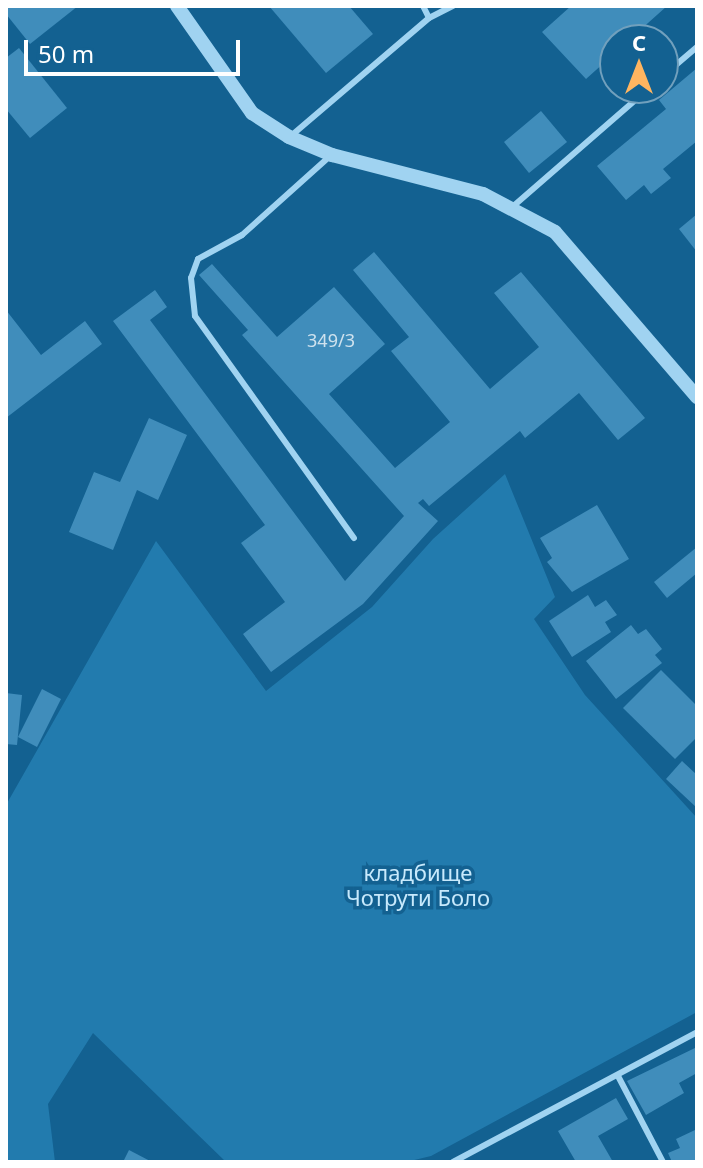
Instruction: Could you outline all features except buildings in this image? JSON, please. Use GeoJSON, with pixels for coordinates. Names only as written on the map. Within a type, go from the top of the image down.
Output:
{"type":"FeatureCollection","features":[{"type":"Feature","properties":{"kind":"street"},"geometry":{"type":"LineString","coordinates":[[177,6],[252,113],[289,137],[332,155],[483,194],[555,232],[697,397]]}},
{"type":"Feature","properties":{"kind":"lane"},"geometry":{"type":"LineString","coordinates":[[423,6],[429,18]]}},
{"type":"Feature","properties":{"kind":"lane"},"geometry":{"type":"LineString","coordinates":[[289,137],[429,18],[453,6]]}},
{"type":"Feature","properties":{"kind":"lane"},"geometry":{"type":"LineString","coordinates":[[679,62],[697,47]]}},
{"type":"Feature","properties":{"kind":"lane"},"geometry":{"type":"LineString","coordinates":[[510,209],[631,104]]}},
{"type":"Feature","properties":{"kind":"lane"},"geometry":{"type":"LineString","coordinates":[[332,155],[242,235],[198,259],[191,278],[195,316],[354,538]]}},
{"type":"Feature","properties":{"kind":"lane"},"geometry":{"type":"LineString","coordinates":[[453,1162],[697,1032]]}},
{"type":"Feature","properties":{"kind":"lane"},"geometry":{"type":"LineString","coordinates":[[618,1076],[663,1162]]}},
{"type":"Feature","properties":{"kind":"green space","name":"кладбище Чотрути Боло"},"geometry":{"type":"Polygon","coordinates":[[[505,474],[555,597],[534,619],[585,695],[697,818],[697,1012],[431,1156],[406,1162],[226,1162],[93,1033],[48,1104],[55,1162],[6,1162],[6,805],[156,541],[266,691],[372,607],[433,539],[505,474]]]}}]}
